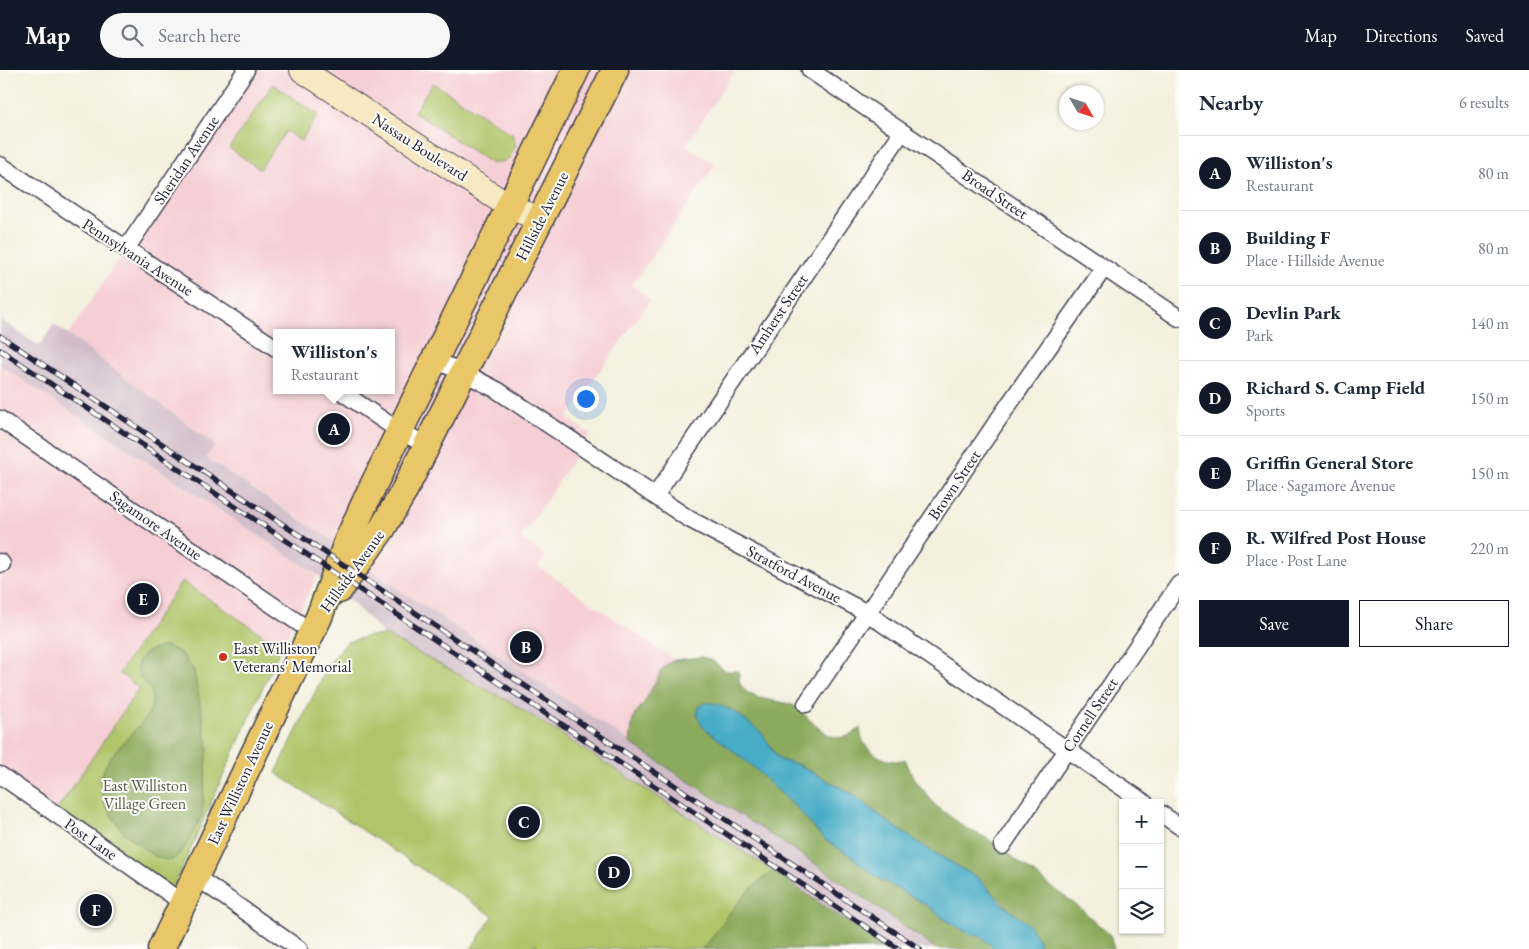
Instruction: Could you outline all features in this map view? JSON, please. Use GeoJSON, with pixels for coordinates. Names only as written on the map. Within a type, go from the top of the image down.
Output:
{"type":"FeatureCollection","features":[{"type":"Feature","properties":{"kind":"main road","name":"Hillside Avenue"},"geometry":{"type":"LineString","coordinates":[[315,624],[348,540],[399,431],[576,70]]}},
{"type":"Feature","properties":{"kind":"main road","name":"Hillside Avenue"},"geometry":{"type":"LineString","coordinates":[[315,624],[382,529],[404,493],[615,70]]}},
{"type":"Feature","properties":{"kind":"main road","name":"East Williston Avenue"},"geometry":{"type":"LineString","coordinates":[[161,949],[315,624]]}},
{"type":"Feature","properties":{"kind":"street","name":"Sheridan Avenue"},"geometry":{"type":"LineString","coordinates":[[126,249],[246,70]]}},
{"type":"Feature","properties":{"kind":"street","name":"Nassau Boulevard"},"geometry":{"type":"LineString","coordinates":[[302,70],[510,207],[540,219]]}},
{"type":"Feature","properties":{"kind":"street","name":"Broad Street"},"geometry":{"type":"LineString","coordinates":[[810,70],[1179,318]]}},
{"type":"Feature","properties":{"kind":"street","name":"Amherst Street"},"geometry":{"type":"LineString","coordinates":[[655,496],[902,132]]}},
{"type":"Feature","properties":{"kind":"street","name":"Pennsylvania Avenue"},"geometry":{"type":"LineString","coordinates":[[0,165],[273,346]]}},
{"type":"Feature","properties":{"kind":"street","name":"Brown Street"},"geometry":{"type":"LineString","coordinates":[[806,704],[1104,268]]}},
{"type":"Feature","properties":{"kind":"street","name":"Stratford Avenue"},"geometry":{"type":"LineString","coordinates":[[435,360],[497,390],[689,519],[867,613],[1138,799]]}},
{"type":"Feature","properties":{"kind":"street"},"geometry":{"type":"LineString","coordinates":[[345,394],[399,431],[427,445]]}},
{"type":"Feature","properties":{"kind":"street","name":"Sagamore Avenue"},"geometry":{"type":"LineString","coordinates":[[0,418],[315,624]]}},
{"type":"Feature","properties":{"kind":"street","name":"Cornell Street"},"geometry":{"type":"LineString","coordinates":[[1002,846],[1179,584]]}},
{"type":"Feature","properties":{"kind":"street","name":"Post Lane"},"geometry":{"type":"LineString","coordinates":[[0,775],[183,903]]}},
{"type":"Feature","properties":{"kind":"street"},"geometry":{"type":"LineString","coordinates":[[1164,816],[1179,826]]}},
{"type":"Feature","properties":{"kind":"street"},"geometry":{"type":"LineString","coordinates":[[196,876],[298,949]]}},
{"type":"Feature","properties":{"kind":"shaded area"},"geometry":{"type":"Polygon","coordinates":[[[246,70],[735,70],[686,145],[715,165],[632,285],[650,300],[567,418],[590,434],[521,538],[545,556],[539,567],[674,660],[630,743],[359,563],[298,517],[206,458],[214,445],[68,335],[246,70]]]}},
{"type":"Feature","properties":{"kind":"shaded area"},"geometry":{"type":"Polygon","coordinates":[[[0,319],[39,346],[54,324],[215,445],[206,458],[344,548],[359,563],[820,867],[936,949],[887,949],[773,871],[512,703],[385,635],[340,591],[318,575],[0,365],[0,319]]]}},
{"type":"Feature","properties":{"kind":"shaded area"},"geometry":{"type":"Polygon","coordinates":[[[0,365],[318,575],[281,647],[182,581],[119,673],[139,688],[57,810],[0,770],[0,365]]]}},
{"type":"Feature","properties":{"kind":"green space"},"geometry":{"type":"Polygon","coordinates":[[[433,83],[512,134],[516,145],[508,160],[492,164],[414,112],[433,83]]]}},
{"type":"Feature","properties":{"kind":"green space"},"geometry":{"type":"Polygon","coordinates":[[[273,84],[318,115],[301,141],[286,131],[260,169],[229,148],[273,84]]]}},
{"type":"Feature","properties":{"kind":"green space","name":"East Williston Village Green"},"geometry":{"type":"Polygon","coordinates":[[[182,581],[281,647],[172,890],[57,810],[139,688],[119,673],[182,581]]]}},
{"type":"Feature","properties":{"kind":"green space"},"geometry":{"type":"Polygon","coordinates":[[[385,635],[512,703],[773,871],[719,949],[542,949],[534,944],[530,949],[471,949],[493,916],[276,773],[328,665],[347,642],[368,636],[385,635]]]}},
{"type":"Feature","properties":{"kind":"green space"},"geometry":{"type":"Polygon","coordinates":[[[166,646],[181,653],[194,671],[208,747],[202,816],[184,849],[173,860],[155,856],[127,835],[107,808],[101,792],[101,778],[105,765],[142,723],[151,708],[151,692],[141,679],[138,662],[149,651],[166,646]]]}},
{"type":"Feature","properties":{"kind":"green space"},"geometry":{"type":"Polygon","coordinates":[[[702,657],[712,660],[726,671],[739,671],[739,681],[743,689],[750,694],[758,698],[795,706],[825,732],[841,737],[850,735],[860,728],[861,736],[868,748],[878,756],[895,761],[905,759],[913,777],[936,806],[967,829],[987,838],[1081,909],[1110,935],[1114,949],[1040,949],[1038,938],[978,878],[928,849],[892,825],[852,794],[799,765],[780,760],[771,746],[753,767],[796,807],[824,839],[848,854],[878,878],[930,907],[943,918],[969,934],[980,936],[996,949],[936,949],[820,867],[630,743],[635,714],[644,703],[666,665],[674,660],[702,657]]]}},
{"type":"Feature","properties":{"kind":"green space"},"geometry":{"type":"Polygon","coordinates":[[[773,871],[887,949],[702,949],[743,897],[773,871]]]}},
{"type":"Feature","properties":{"kind":"water"},"geometry":{"type":"Polygon","coordinates":[[[705,703],[713,703],[734,711],[763,734],[780,760],[799,765],[852,794],[892,825],[928,849],[978,878],[1001,903],[1028,924],[1038,938],[1040,949],[996,949],[980,936],[969,934],[943,918],[930,907],[878,878],[848,854],[824,839],[796,807],[753,767],[702,726],[697,715],[699,707],[705,703]]]}},
{"type":"Feature","properties":{"kind":"railway"},"geometry":{"type":"LineString","coordinates":[[0,336],[920,949]]}},
{"type":"Feature","properties":{"kind":"railway"},"geometry":{"type":"LineString","coordinates":[[0,350],[899,949]]}},
{"type":"Feature","properties":{"kind":"place","name":"Williston's"},"geometry":{"type":"Point","coordinates":[334,429]}},
{"type":"Feature","properties":{"kind":"place","name":"Griffin General Store"},"geometry":{"type":"Point","coordinates":[143,599]}},
{"type":"Feature","properties":{"kind":"place","name":"Building F"},"geometry":{"type":"Point","coordinates":[526,647]}},
{"type":"Feature","properties":{"kind":"place","name":"East Williston Veterans' Memorial"},"geometry":{"type":"Point","coordinates":[223,657]}},
{"type":"Feature","properties":{"kind":"place","name":"Devlin Park"},"geometry":{"type":"Point","coordinates":[524,822]}},
{"type":"Feature","properties":{"kind":"place","name":"Richard S. Camp Field"},"geometry":{"type":"Point","coordinates":[614,872]}},
{"type":"Feature","properties":{"kind":"place","name":"R. Wilfred Post House"},"geometry":{"type":"Point","coordinates":[96,910]}}]}
